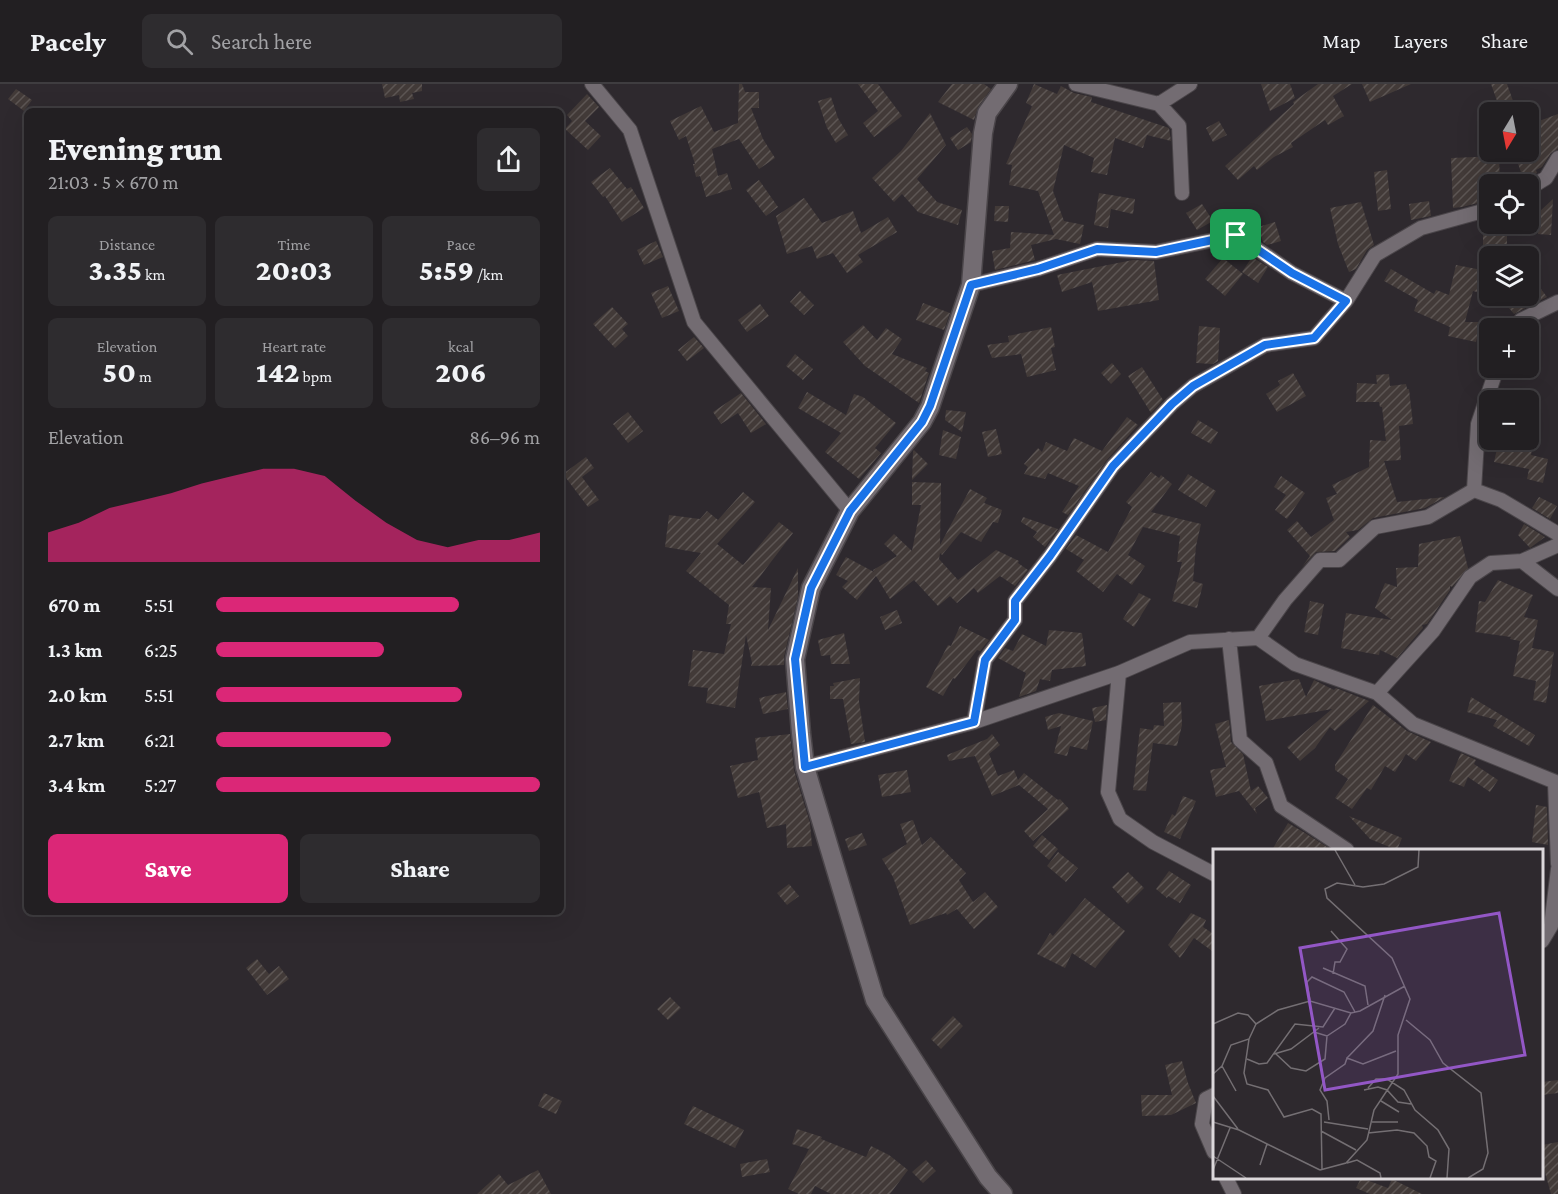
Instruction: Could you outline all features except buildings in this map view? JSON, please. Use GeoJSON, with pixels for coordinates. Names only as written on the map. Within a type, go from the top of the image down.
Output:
{"type":"FeatureCollection","features":[{"type":"Feature","properties":{"kind":"main road"},"geometry":{"type":"LineString","coordinates":[[1003,1194],[988,1177],[875,1000],[805,767],[795,659],[811,588],[850,511],[922,422],[930,406],[971,285],[983,133],[987,113],[1008,84]]}},
{"type":"Feature","properties":{"kind":"street"},"geometry":{"type":"LineString","coordinates":[[592,84],[630,130],[694,322],[850,511]]}},
{"type":"Feature","properties":{"kind":"street"},"geometry":{"type":"LineString","coordinates":[[1076,84],[1159,104],[1179,126],[1182,193]]}},
{"type":"Feature","properties":{"kind":"street"},"geometry":{"type":"LineString","coordinates":[[1159,104],[1190,84]]}},
{"type":"Feature","properties":{"kind":"street"},"geometry":{"type":"LineString","coordinates":[[1539,182],[1546,178],[1558,158]]}},
{"type":"Feature","properties":{"kind":"street"},"geometry":{"type":"LineString","coordinates":[[974,722],[985,660],[1015,620],[1015,601],[1050,556],[1113,466],[1172,404],[1193,386],[1265,345],[1314,338],[1346,301],[1375,255],[1422,228],[1479,212]]}},
{"type":"Feature","properties":{"kind":"street"},"geometry":{"type":"LineString","coordinates":[[971,285],[1038,269],[1097,249],[1156,252],[1236,235],[1292,273],[1346,301]]}},
{"type":"Feature","properties":{"kind":"street"},"geometry":{"type":"LineString","coordinates":[[1527,318],[1558,302]]}},
{"type":"Feature","properties":{"kind":"street"},"geometry":{"type":"LineString","coordinates":[[1474,490],[1478,424],[1494,378]]}},
{"type":"Feature","properties":{"kind":"street"},"geometry":{"type":"LineString","coordinates":[[1474,490],[1501,500],[1558,534]]}},
{"type":"Feature","properties":{"kind":"street"},"geometry":{"type":"LineString","coordinates":[[1258,638],[1285,600],[1320,560],[1339,560],[1375,527],[1428,517],[1474,490]]}},
{"type":"Feature","properties":{"kind":"street"},"geometry":{"type":"LineString","coordinates":[[1377,693],[1433,631],[1470,577],[1491,563],[1522,561],[1558,545]]}},
{"type":"Feature","properties":{"kind":"street"},"geometry":{"type":"LineString","coordinates":[[1522,561],[1558,589]]}},
{"type":"Feature","properties":{"kind":"street"},"geometry":{"type":"LineString","coordinates":[[805,767],[974,722],[1119,674],[1190,642],[1258,638],[1294,664],[1377,693],[1413,724],[1557,783],[1558,864]]}},
{"type":"Feature","properties":{"kind":"street"},"geometry":{"type":"LineString","coordinates":[[1229,639],[1240,740],[1266,763],[1281,806],[1346,849]]}},
{"type":"Feature","properties":{"kind":"street"},"geometry":{"type":"LineString","coordinates":[[1119,674],[1108,792],[1120,819],[1153,842],[1213,873]]}},
{"type":"Feature","properties":{"kind":"street"},"geometry":{"type":"LineString","coordinates":[[1543,939],[1551,926],[1558,869]]}},
{"type":"Feature","properties":{"kind":"street"},"geometry":{"type":"LineString","coordinates":[[1213,1096],[1206,1099],[1202,1124],[1213,1148]]}},
{"type":"Feature","properties":{"kind":"street"},"geometry":{"type":"LineString","coordinates":[[1226,1179],[1234,1194]]}},
{"type":"Feature","properties":{"kind":"route"},"geometry":{"type":"LineString","coordinates":[[1236,235],[1292,273],[1346,301],[1314,338],[1265,345],[1193,386],[1172,404],[1113,466],[1050,556],[1015,601],[1015,620],[985,660],[974,722],[805,767],[795,659],[811,588],[850,511],[922,422],[930,406],[971,285],[1038,269],[1097,249],[1156,252],[1236,235]]}}]}
